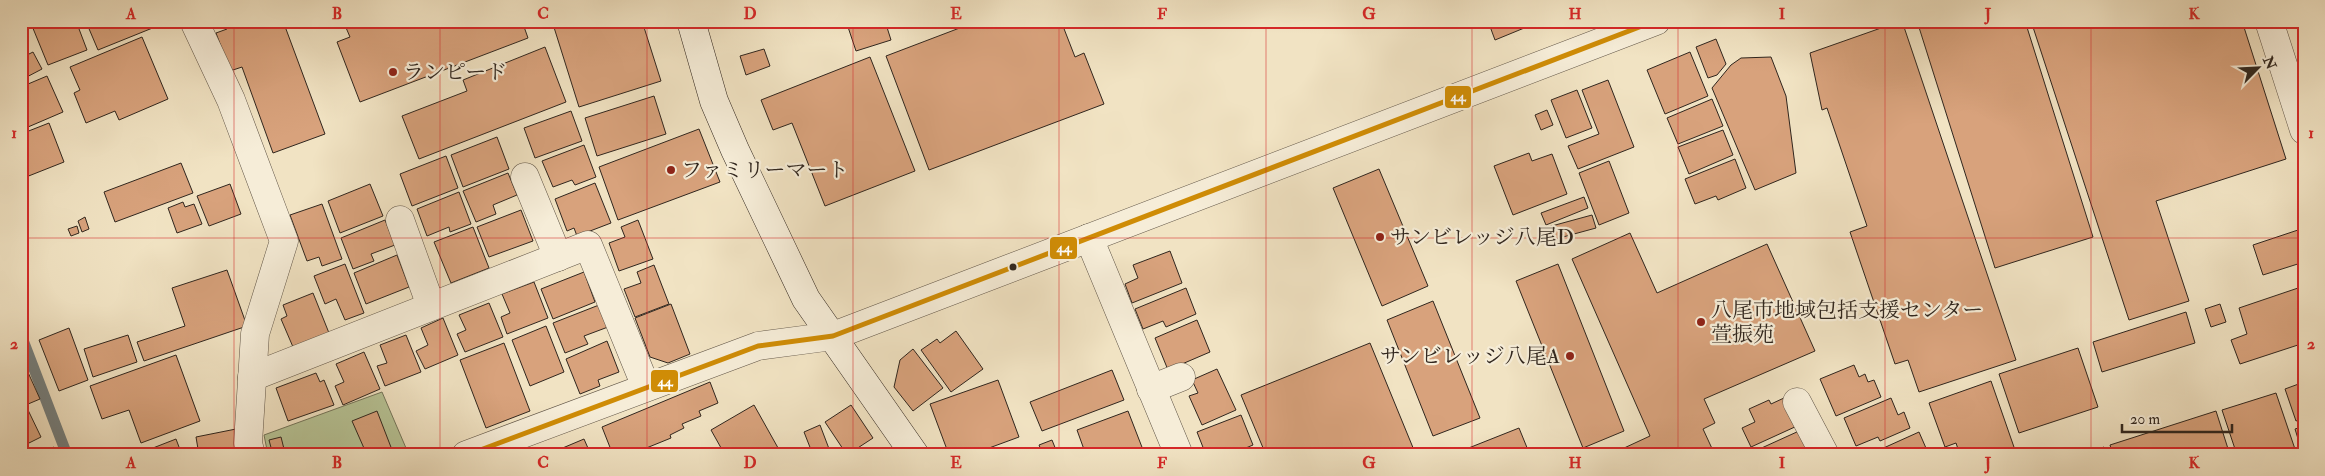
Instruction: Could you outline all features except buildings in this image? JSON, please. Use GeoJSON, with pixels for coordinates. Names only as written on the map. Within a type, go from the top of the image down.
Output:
{"type":"FeatureCollection","features":[{"type":"Feature","properties":{"kind":"street"},"geometry":{"type":"LineString","coordinates":[[194,21],[230,100],[284,241],[255,334],[248,443],[251,455]]}},
{"type":"Feature","properties":{"kind":"street"},"geometry":{"type":"LineString","coordinates":[[691,21],[714,101],[735,150],[806,299],[915,455]]}},
{"type":"Feature","properties":{"kind":"street"},"geometry":{"type":"LineString","coordinates":[[472,454],[758,346],[833,336],[1656,21]]}},
{"type":"Feature","properties":{"kind":"street"},"geometry":{"type":"LineString","coordinates":[[2269,21],[2304,130]]}},
{"type":"Feature","properties":{"kind":"street"},"geometry":{"type":"LineString","coordinates":[[525,177],[558,257]]}},
{"type":"Feature","properties":{"kind":"street"},"geometry":{"type":"LineString","coordinates":[[400,220],[431,306]]}},
{"type":"Feature","properties":{"kind":"street"},"geometry":{"type":"LineString","coordinates":[[1089,238],[1179,455]]}},
{"type":"Feature","properties":{"kind":"street"},"geometry":{"type":"LineString","coordinates":[[252,377],[588,245],[646,388]]}},
{"type":"Feature","properties":{"kind":"street"},"geometry":{"type":"LineString","coordinates":[[1151,388],[1181,376]]}},
{"type":"Feature","properties":{"kind":"street"},"geometry":{"type":"LineString","coordinates":[[1797,402],[1825,455]]}},
{"type":"Feature","properties":{"kind":"green space"},"geometry":{"type":"Polygon","coordinates":[[[382,392],[409,455],[268,455],[264,435],[382,392]]]}},
{"type":"Feature","properties":{"kind":"waterway"},"geometry":{"type":"LineString","coordinates":[[21,335],[67,455]]}},
{"type":"Feature","properties":{"kind":"transit line","name":"44"},"geometry":{"type":"LineString","coordinates":[[467,455],[758,346],[833,336],[1655,21]]}},
{"type":"Feature","properties":{"kind":"place","name":"ランピード"},"geometry":{"type":"Point","coordinates":[393,72]}},
{"type":"Feature","properties":{"kind":"place","name":"ファミリーマート"},"geometry":{"type":"Point","coordinates":[671,170]}},
{"type":"Feature","properties":{"kind":"place","name":"サンビレッジ八尾D"},"geometry":{"type":"Point","coordinates":[1380,237]}},
{"type":"Feature","properties":{"kind":"place","name":"八尾市地域包括支援センター 萱振苑"},"geometry":{"type":"Point","coordinates":[1701,322]}},
{"type":"Feature","properties":{"kind":"place","name":"サンビレッジ八尾A"},"geometry":{"type":"Point","coordinates":[1570,356]}}]}
